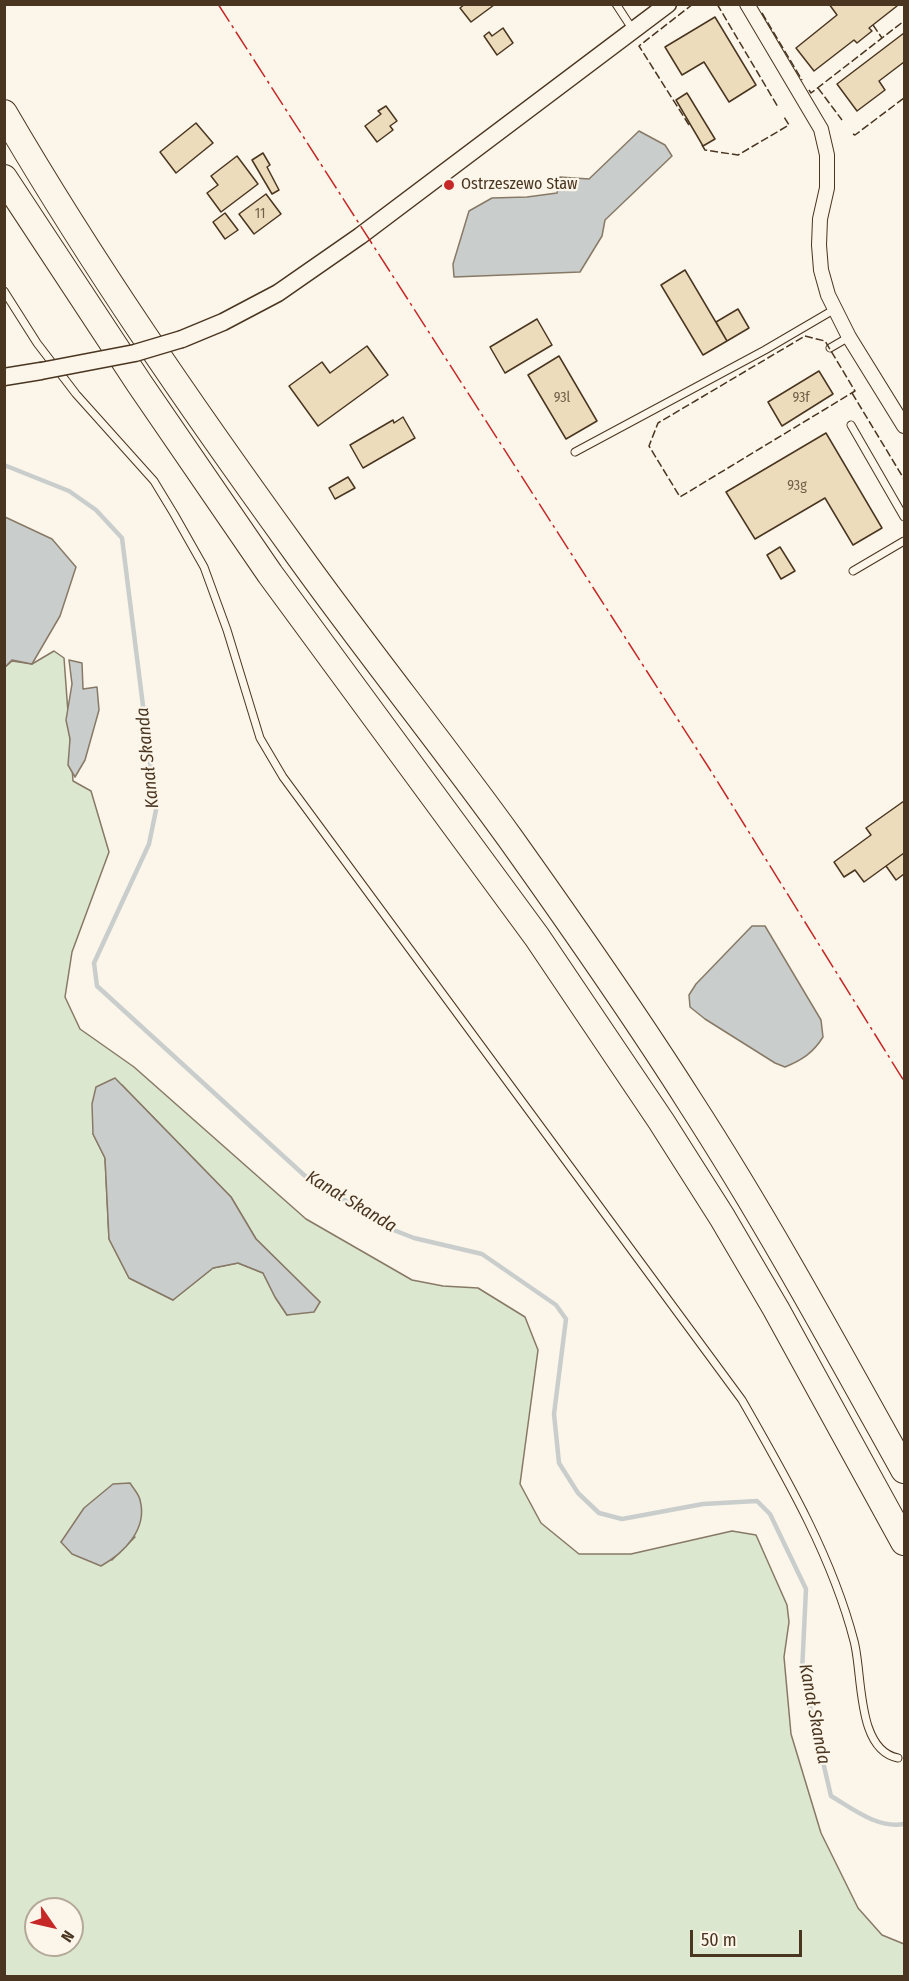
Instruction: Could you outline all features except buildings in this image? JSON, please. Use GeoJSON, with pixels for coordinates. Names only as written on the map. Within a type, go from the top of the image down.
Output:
{"type":"FeatureCollection","features":[{"type":"Feature","properties":{"kind":"highway"},"geometry":{"type":"LineString","coordinates":[[4,112],[47,185],[169,371],[296,552],[512,841],[691,1103],[805,1292],[904,1470]]}},
{"type":"Feature","properties":{"kind":"highway"},"geometry":{"type":"LineString","coordinates":[[4,178],[139,383],[270,574],[537,937],[661,1121],[722,1217],[770,1299],[904,1542]]}},
{"type":"Feature","properties":{"kind":"street"},"geometry":{"type":"LineString","coordinates":[[4,376],[135,354],[182,339],[223,322],[278,294],[360,236],[668,4]]}},
{"type":"Feature","properties":{"kind":"street"},"geometry":{"type":"LineString","coordinates":[[747,4],[821,129],[827,155],[827,188],[820,219],[821,270],[828,295],[849,337],[904,426]]}},
{"type":"Feature","properties":{"kind":"lane"},"geometry":{"type":"LineString","coordinates":[[616,4],[633,31]]}},
{"type":"Feature","properties":{"kind":"lane"},"geometry":{"type":"LineString","coordinates":[[4,291],[37,344],[76,394],[154,482],[174,514],[204,567],[227,630],[260,738],[283,777],[742,1400],[820,1547],[841,1599],[855,1644],[860,1690],[872,1738],[880,1750],[898,1758]]}},
{"type":"Feature","properties":{"kind":"lane"},"geometry":{"type":"LineString","coordinates":[[575,452],[765,350],[835,309]]}},
{"type":"Feature","properties":{"kind":"lane"},"geometry":{"type":"LineString","coordinates":[[830,348],[849,337]]}},
{"type":"Feature","properties":{"kind":"lane"},"geometry":{"type":"LineString","coordinates":[[851,425],[904,517]]}},
{"type":"Feature","properties":{"kind":"lane"},"geometry":{"type":"LineString","coordinates":[[853,572],[904,541]]}},
{"type":"Feature","properties":{"kind":"green space"},"geometry":{"type":"Polygon","coordinates":[[[54,651],[64,658],[73,781],[91,791],[109,852],[72,952],[65,997],[80,1029],[134,1067],[306,1219],[412,1280],[443,1286],[478,1288],[525,1317],[538,1350],[520,1484],[541,1523],[579,1554],[631,1554],[732,1531],[756,1535],[787,1605],[789,1622],[784,1657],[791,1734],[821,1833],[858,1908],[882,1935],[904,1944],[904,1976],[5,1976],[4,668],[12,661],[32,664],[54,651]],[[122,1085],[93,1134],[105,1158],[109,1239],[129,1278],[173,1300],[213,1268],[238,1263],[263,1273],[287,1315],[320,1302],[256,1239],[231,1197],[122,1085]],[[135,1537],[61,1542],[112,1560],[135,1537]]]}},
{"type":"Feature","properties":{"kind":"shaded area"},"geometry":{"type":"Polygon","coordinates":[[[639,131],[665,145],[672,156],[605,220],[602,236],[580,272],[454,277],[453,264],[469,211],[492,198],[557,193],[560,177],[589,179],[639,131]]]}},
{"type":"Feature","properties":{"kind":"shaded area"},"geometry":{"type":"Polygon","coordinates":[[[5,517],[52,539],[76,567],[60,616],[32,664],[12,660],[5,667],[5,517]]]}},
{"type":"Feature","properties":{"kind":"shaded area"},"geometry":{"type":"Polygon","coordinates":[[[69,660],[82,663],[83,689],[97,687],[99,710],[85,760],[75,777],[68,765],[70,739],[66,720],[72,684],[69,660]]]}},
{"type":"Feature","properties":{"kind":"shaded area"},"geometry":{"type":"Polygon","coordinates":[[[752,926],[765,926],[821,1020],[823,1037],[819,1043],[807,1055],[785,1067],[705,1019],[690,1007],[689,995],[696,984],[752,926]]]}},
{"type":"Feature","properties":{"kind":"shaded area"},"geometry":{"type":"Polygon","coordinates":[[[115,1078],[231,1197],[256,1239],[320,1302],[314,1312],[287,1315],[263,1273],[238,1263],[213,1268],[173,1300],[129,1278],[109,1239],[105,1158],[93,1134],[92,1104],[96,1087],[115,1078]]]}},
{"type":"Feature","properties":{"kind":"shaded area"},"geometry":{"type":"Polygon","coordinates":[[[130,1483],[137,1493],[142,1511],[137,1530],[126,1547],[101,1566],[72,1554],[61,1542],[84,1508],[113,1484],[130,1483]]]}},
{"type":"Feature","properties":{"kind":"waterway","name":"Kanał Skanda"},"geometry":{"type":"LineString","coordinates":[[4,465],[69,491],[96,510],[122,538],[156,810],[149,844],[94,963],[97,986],[304,1175],[391,1229],[414,1238],[482,1254],[556,1305],[566,1319],[554,1414],[559,1463],[578,1493],[599,1513],[622,1519],[703,1504],[757,1501],[770,1514],[806,1589],[802,1672],[831,1796],[875,1821],[894,1825],[904,1824]]}},
{"type":"Feature","properties":{"kind":"fence"},"geometry":{"type":"LineString","coordinates":[[689,125],[639,46],[693,4]]}},
{"type":"Feature","properties":{"kind":"fence"},"geometry":{"type":"LineString","coordinates":[[717,4],[778,107]]}},
{"type":"Feature","properties":{"kind":"fence"},"geometry":{"type":"LineString","coordinates":[[762,13],[802,80]]}},
{"type":"Feature","properties":{"kind":"fence"},"geometry":{"type":"LineString","coordinates":[[809,90],[811,93],[904,21]]}},
{"type":"Feature","properties":{"kind":"fence"},"geometry":{"type":"LineString","coordinates":[[873,25],[882,38]]}},
{"type":"Feature","properties":{"kind":"fence"},"geometry":{"type":"LineString","coordinates":[[818,88],[842,120]]}},
{"type":"Feature","properties":{"kind":"fence"},"geometry":{"type":"LineString","coordinates":[[853,134],[855,135],[904,98]]}},
{"type":"Feature","properties":{"kind":"fence"},"geometry":{"type":"LineString","coordinates":[[702,145],[705,150],[738,155],[789,125],[784,117]]}},
{"type":"Feature","properties":{"kind":"fence"},"geometry":{"type":"LineString","coordinates":[[805,336],[825,341],[855,391],[680,497],[649,446],[658,423],[805,336]]}},
{"type":"Feature","properties":{"kind":"fence"},"geometry":{"type":"LineString","coordinates":[[852,393],[904,479]]}},
{"type":"Feature","properties":{"kind":"power"},"geometry":{"type":"LineString","coordinates":[[218,4],[709,768],[904,1081]]}},
{"type":"Feature","properties":{"kind":"place","name":"Ostrzeszewo Staw"},"geometry":{"type":"Point","coordinates":[449,185]}}]}
